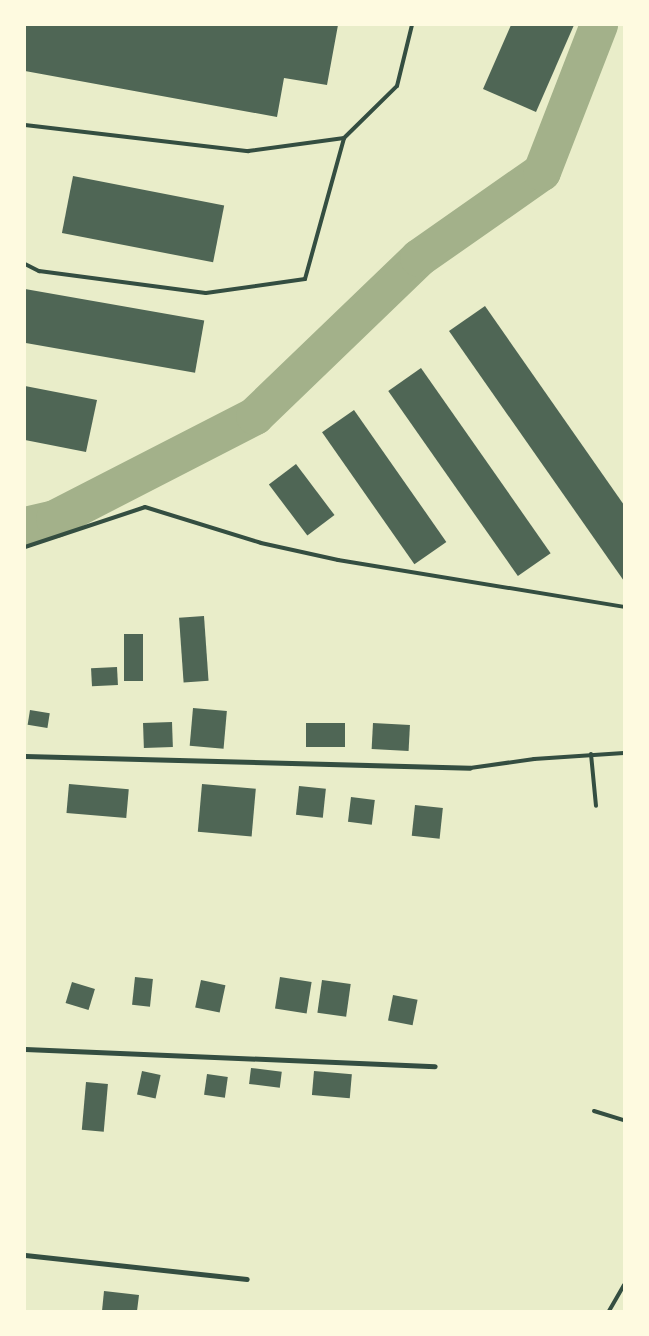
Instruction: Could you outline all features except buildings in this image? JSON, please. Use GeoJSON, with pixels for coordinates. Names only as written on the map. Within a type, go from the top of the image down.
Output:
{"type":"FeatureCollection","features":[{"type":"Feature","properties":{"kind":"street"},"geometry":{"type":"LineString","coordinates":[[25,756],[470,768]]}},
{"type":"Feature","properties":{"kind":"street"},"geometry":{"type":"LineString","coordinates":[[25,1049],[435,1066]]}},
{"type":"Feature","properties":{"kind":"street"},"geometry":{"type":"LineString","coordinates":[[25,1254],[247,1279]]}},
{"type":"Feature","properties":{"kind":"lane"},"geometry":{"type":"LineString","coordinates":[[25,264],[39,271],[206,293],[305,279],[344,138],[397,86],[412,25]]}},
{"type":"Feature","properties":{"kind":"lane"},"geometry":{"type":"LineString","coordinates":[[25,125],[248,151],[344,138]]}},
{"type":"Feature","properties":{"kind":"lane"},"geometry":{"type":"LineString","coordinates":[[25,547],[146,507],[261,542],[338,560],[624,607]]}},
{"type":"Feature","properties":{"kind":"lane"},"geometry":{"type":"LineString","coordinates":[[470,768],[591,754],[624,753]]}},
{"type":"Feature","properties":{"kind":"lane"},"geometry":{"type":"LineString","coordinates":[[591,754],[596,806]]}},
{"type":"Feature","properties":{"kind":"lane"},"geometry":{"type":"LineString","coordinates":[[594,1111],[624,1120]]}},
{"type":"Feature","properties":{"kind":"lane"},"geometry":{"type":"LineString","coordinates":[[609,1311],[624,1285]]}},
{"type":"Feature","properties":{"kind":"waterway"},"geometry":{"type":"LineString","coordinates":[[25,526],[55,519],[255,416],[419,258],[542,172],[599,25]]}}]}
